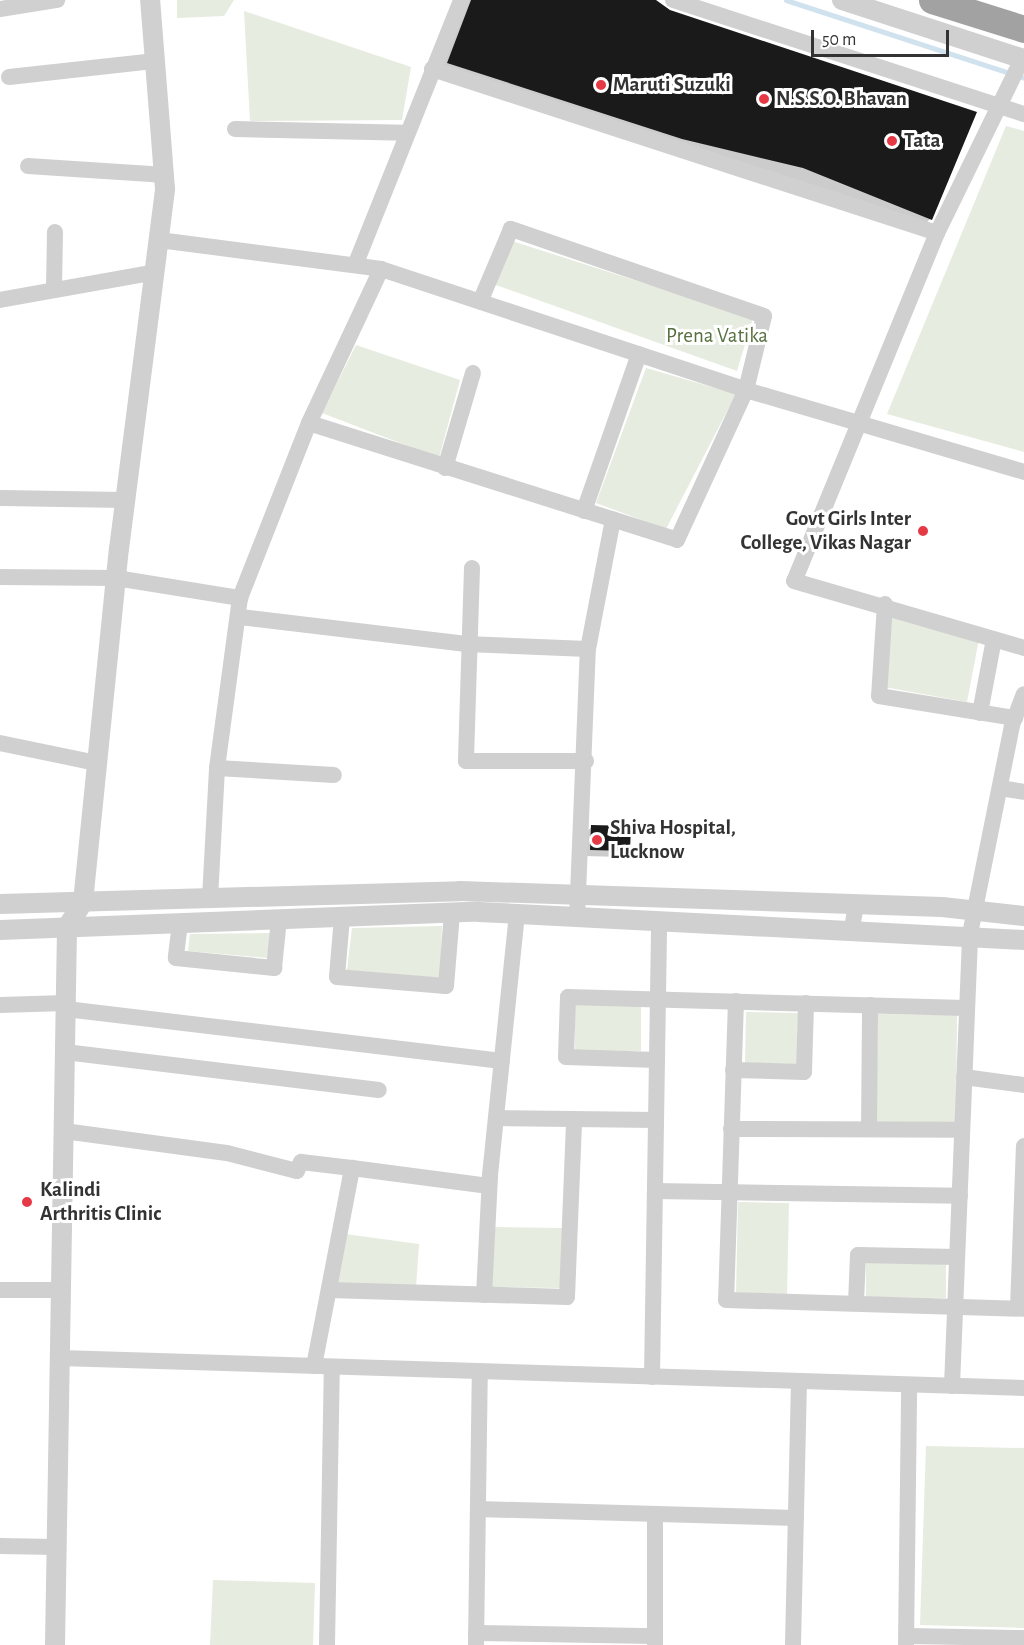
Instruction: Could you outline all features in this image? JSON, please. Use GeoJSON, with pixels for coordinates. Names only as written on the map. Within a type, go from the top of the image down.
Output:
{"type":"FeatureCollection","features":[{"type":"Feature","properties":{"kind":"highway"},"geometry":{"type":"LineString","coordinates":[[932,0],[1024,30]]}},
{"type":"Feature","properties":{"kind":"street"},"geometry":{"type":"LineString","coordinates":[[0,9],[57,0]]}},
{"type":"Feature","properties":{"kind":"street"},"geometry":{"type":"LineString","coordinates":[[55,1645],[67,927],[84,902],[116,578],[166,175],[153,61],[150,0]]}},
{"type":"Feature","properties":{"kind":"street"},"geometry":{"type":"LineString","coordinates":[[356,262],[405,133],[461,0]]}},
{"type":"Feature","properties":{"kind":"street"},"geometry":{"type":"LineString","coordinates":[[673,0],[1024,114]]}},
{"type":"Feature","properties":{"kind":"street"},"geometry":{"type":"LineString","coordinates":[[842,0],[1022,62],[995,106],[937,233],[794,581],[885,604],[1024,648]]}},
{"type":"Feature","properties":{"kind":"street"},"geometry":{"type":"LineString","coordinates":[[9,78],[153,61]]}},
{"type":"Feature","properties":{"kind":"street"},"geometry":{"type":"LineString","coordinates":[[432,69],[937,233]]}},
{"type":"Feature","properties":{"kind":"street"},"geometry":{"type":"LineString","coordinates":[[235,129],[405,133]]}},
{"type":"Feature","properties":{"kind":"street"},"geometry":{"type":"LineString","coordinates":[[28,166],[166,175]]}},
{"type":"Feature","properties":{"kind":"street"},"geometry":{"type":"LineString","coordinates":[[309,423],[677,540],[746,390],[764,316],[511,229],[480,302]]}},
{"type":"Feature","properties":{"kind":"street"},"geometry":{"type":"LineString","coordinates":[[54,288],[55,232]]}},
{"type":"Feature","properties":{"kind":"street"},"geometry":{"type":"LineString","coordinates":[[159,240],[356,262],[746,390],[1024,472]]}},
{"type":"Feature","properties":{"kind":"street"},"geometry":{"type":"LineString","coordinates":[[210,898],[217,768],[240,617],[240,598],[309,423],[381,269]]}},
{"type":"Feature","properties":{"kind":"street"},"geometry":{"type":"LineString","coordinates":[[0,300],[54,288],[155,272]]}},
{"type":"Feature","properties":{"kind":"street"},"geometry":{"type":"LineString","coordinates":[[584,511],[639,354]]}},
{"type":"Feature","properties":{"kind":"street"},"geometry":{"type":"LineString","coordinates":[[445,468],[473,373]]}},
{"type":"Feature","properties":{"kind":"street"},"geometry":{"type":"LineString","coordinates":[[0,498],[126,500]]}},
{"type":"Feature","properties":{"kind":"street"},"geometry":{"type":"LineString","coordinates":[[577,919],[586,761],[588,649],[613,519]]}},
{"type":"Feature","properties":{"kind":"street"},"geometry":{"type":"LineString","coordinates":[[472,568],[466,644],[466,761],[586,761]]}},
{"type":"Feature","properties":{"kind":"street"},"geometry":{"type":"LineString","coordinates":[[0,577],[116,578],[240,598]]}},
{"type":"Feature","properties":{"kind":"street"},"geometry":{"type":"LineString","coordinates":[[885,604],[879,696],[1015,718]]}},
{"type":"Feature","properties":{"kind":"street"},"geometry":{"type":"LineString","coordinates":[[240,617],[466,644],[588,649]]}},
{"type":"Feature","properties":{"kind":"street"},"geometry":{"type":"LineString","coordinates":[[980,713],[994,639]]}},
{"type":"Feature","properties":{"kind":"street"},"geometry":{"type":"LineString","coordinates":[[952,1386],[969,933],[972,910],[1015,718],[1024,694]]}},
{"type":"Feature","properties":{"kind":"street"},"geometry":{"type":"LineString","coordinates":[[0,743],[98,763]]}},
{"type":"Feature","properties":{"kind":"street"},"geometry":{"type":"LineString","coordinates":[[217,768],[334,775]]}},
{"type":"Feature","properties":{"kind":"street"},"geometry":{"type":"LineString","coordinates":[[1000,788],[1024,792]]}},
{"type":"Feature","properties":{"kind":"street"},"geometry":{"type":"LineString","coordinates":[[0,904],[460,891],[856,903],[972,910],[1024,916]]}},
{"type":"Feature","properties":{"kind":"street"},"geometry":{"type":"LineString","coordinates":[[726,925],[728,899]]}},
{"type":"Feature","properties":{"kind":"street"},"geometry":{"type":"LineString","coordinates":[[852,929],[856,903]]}},
{"type":"Feature","properties":{"kind":"street"},"geometry":{"type":"LineString","coordinates":[[0,930],[452,913],[659,923],[969,933],[1024,940]]}},
{"type":"Feature","properties":{"kind":"street"},"geometry":{"type":"LineString","coordinates":[[342,917],[337,977],[446,986],[452,913]]}},
{"type":"Feature","properties":{"kind":"street"},"geometry":{"type":"LineString","coordinates":[[484,1295],[489,1186],[517,915]]}},
{"type":"Feature","properties":{"kind":"street"},"geometry":{"type":"LineString","coordinates":[[180,923],[176,958],[274,968],[279,919]]}},
{"type":"Feature","properties":{"kind":"street"},"geometry":{"type":"LineString","coordinates":[[652,1377],[659,923]]}},
{"type":"Feature","properties":{"kind":"street"},"geometry":{"type":"LineString","coordinates":[[657,1060],[566,1057],[568,996],[966,1008]]}},
{"type":"Feature","properties":{"kind":"street"},"geometry":{"type":"LineString","coordinates":[[736,1001],[726,1300],[955,1305],[1021,1309],[1024,1146]]}},
{"type":"Feature","properties":{"kind":"street"},"geometry":{"type":"LineString","coordinates":[[733,1070],[804,1072],[806,1003]]}},
{"type":"Feature","properties":{"kind":"street"},"geometry":{"type":"LineString","coordinates":[[0,1005],[66,1006],[502,1061]]}},
{"type":"Feature","properties":{"kind":"street"},"geometry":{"type":"LineString","coordinates":[[869,1129],[870,1005]]}},
{"type":"Feature","properties":{"kind":"street"},"geometry":{"type":"LineString","coordinates":[[65,1052],[379,1090]]}},
{"type":"Feature","properties":{"kind":"street"},"geometry":{"type":"LineString","coordinates":[[964,1077],[1024,1085]]}},
{"type":"Feature","properties":{"kind":"street"},"geometry":{"type":"LineString","coordinates":[[496,1118],[656,1120]]}},
{"type":"Feature","properties":{"kind":"street"},"geometry":{"type":"LineString","coordinates":[[329,1290],[567,1297],[574,1119]]}},
{"type":"Feature","properties":{"kind":"street"},"geometry":{"type":"LineString","coordinates":[[731,1129],[962,1130]]}},
{"type":"Feature","properties":{"kind":"street"},"geometry":{"type":"LineString","coordinates":[[64,1131],[227,1153],[297,1172],[301,1162],[489,1186]]}},
{"type":"Feature","properties":{"kind":"street"},"geometry":{"type":"LineString","coordinates":[[314,1366],[352,1168]]}},
{"type":"Feature","properties":{"kind":"street"},"geometry":{"type":"LineString","coordinates":[[655,1191],[960,1196]]}},
{"type":"Feature","properties":{"kind":"street"},"geometry":{"type":"LineString","coordinates":[[856,1303],[858,1255],[957,1257]]}},
{"type":"Feature","properties":{"kind":"street"},"geometry":{"type":"LineString","coordinates":[[0,1290],[61,1290]]}},
{"type":"Feature","properties":{"kind":"street"},"geometry":{"type":"LineString","coordinates":[[60,1358],[1024,1388]]}},
{"type":"Feature","properties":{"kind":"street"},"geometry":{"type":"LineString","coordinates":[[327,1645],[332,1367]]}},
{"type":"Feature","properties":{"kind":"street"},"geometry":{"type":"LineString","coordinates":[[480,1372],[476,1639],[655,1640],[655,1514]]}},
{"type":"Feature","properties":{"kind":"street"},"geometry":{"type":"LineString","coordinates":[[793,1645],[799,1382]]}},
{"type":"Feature","properties":{"kind":"street"},"geometry":{"type":"LineString","coordinates":[[909,1385],[907,1641],[1024,1638]]}},
{"type":"Feature","properties":{"kind":"street"},"geometry":{"type":"LineString","coordinates":[[478,1509],[796,1518]]}},
{"type":"Feature","properties":{"kind":"street"},"geometry":{"type":"LineString","coordinates":[[0,1546],[56,1547]]}},
{"type":"Feature","properties":{"kind":"green space"},"geometry":{"type":"Polygon","coordinates":[[[177,0],[234,0],[224,16],[177,18],[177,0]]]}},
{"type":"Feature","properties":{"kind":"green space"},"geometry":{"type":"Polygon","coordinates":[[[244,11],[411,67],[402,120],[250,121],[244,11]]]}},
{"type":"Feature","properties":{"kind":"green space"},"geometry":{"type":"Polygon","coordinates":[[[1006,126],[1024,131],[1024,452],[887,414],[1006,126]]]}},
{"type":"Feature","properties":{"kind":"green space","name":"Prena Vatika"},"geometry":{"type":"Polygon","coordinates":[[[512,241],[753,318],[737,371],[493,284],[512,241]]]}},
{"type":"Feature","properties":{"kind":"green space"},"geometry":{"type":"Polygon","coordinates":[[[356,345],[460,380],[439,458],[322,413],[356,345]]]}},
{"type":"Feature","properties":{"kind":"green space"},"geometry":{"type":"Polygon","coordinates":[[[646,368],[736,394],[666,529],[596,503],[646,368]]]}},
{"type":"Feature","properties":{"kind":"green space"},"geometry":{"type":"Polygon","coordinates":[[[889,614],[979,639],[967,702],[884,687],[889,614]]]}},
{"type":"Feature","properties":{"kind":"green space"},"geometry":{"type":"Polygon","coordinates":[[[442,926],[440,978],[347,970],[352,928],[442,926]]]}},
{"type":"Feature","properties":{"kind":"green space"},"geometry":{"type":"Polygon","coordinates":[[[270,933],[267,958],[188,951],[190,934],[270,933]]]}},
{"type":"Feature","properties":{"kind":"green space"},"geometry":{"type":"Polygon","coordinates":[[[575,1005],[641,1005],[641,1051],[575,1051],[575,1005]]]}},
{"type":"Feature","properties":{"kind":"green space"},"geometry":{"type":"Polygon","coordinates":[[[746,1012],[798,1013],[797,1064],[745,1063],[746,1012]]]}},
{"type":"Feature","properties":{"kind":"green space"},"geometry":{"type":"Polygon","coordinates":[[[878,1014],[957,1015],[956,1123],[876,1122],[878,1014]]]}},
{"type":"Feature","properties":{"kind":"green space"},"geometry":{"type":"Polygon","coordinates":[[[738,1202],[789,1203],[787,1295],[736,1294],[738,1202]]]}},
{"type":"Feature","properties":{"kind":"green space"},"geometry":{"type":"Polygon","coordinates":[[[494,1227],[562,1228],[561,1288],[492,1287],[494,1227]]]}},
{"type":"Feature","properties":{"kind":"green space"},"geometry":{"type":"Polygon","coordinates":[[[345,1234],[419,1244],[416,1288],[337,1284],[345,1234]]]}},
{"type":"Feature","properties":{"kind":"green space"},"geometry":{"type":"Polygon","coordinates":[[[866,1262],[946,1262],[946,1298],[866,1297],[866,1262]]]}},
{"type":"Feature","properties":{"kind":"green space"},"geometry":{"type":"Polygon","coordinates":[[[926,1446],[1024,1448],[1024,1628],[920,1625],[926,1446]]]}},
{"type":"Feature","properties":{"kind":"green space"},"geometry":{"type":"Polygon","coordinates":[[[213,1580],[315,1583],[313,1645],[210,1645],[213,1580]]]}},
{"type":"Feature","properties":{"kind":"building"},"geometry":{"type":"Polygon","coordinates":[[[471,0],[656,0],[670,10],[977,112],[932,220],[803,168],[682,139],[447,63],[471,0]]]}},
{"type":"Feature","properties":{"kind":"building"},"geometry":{"type":"Polygon","coordinates":[[[591,825],[631,826],[630,851],[590,850],[591,825]]]}},
{"type":"Feature","properties":{"kind":"waterway"},"geometry":{"type":"LineString","coordinates":[[786,0],[1024,78]]}},
{"type":"Feature","properties":{"kind":"place","name":"Maruti Suzuki"},"geometry":{"type":"Point","coordinates":[601,85]}},
{"type":"Feature","properties":{"kind":"place","name":"N.S.S.O. Bhavan"},"geometry":{"type":"Point","coordinates":[764,99]}},
{"type":"Feature","properties":{"kind":"place","name":"Tata"},"geometry":{"type":"Point","coordinates":[892,141]}},
{"type":"Feature","properties":{"kind":"place","name":"Govt Girls Inter College, Vikas Nagar"},"geometry":{"type":"Point","coordinates":[923,531]}},
{"type":"Feature","properties":{"kind":"place","name":"Shiva Hospital, Lucknow"},"geometry":{"type":"Point","coordinates":[597,840]}},
{"type":"Feature","properties":{"kind":"place","name":"Kalindi Arthritis Clinic"},"geometry":{"type":"Point","coordinates":[27,1202]}}]}
